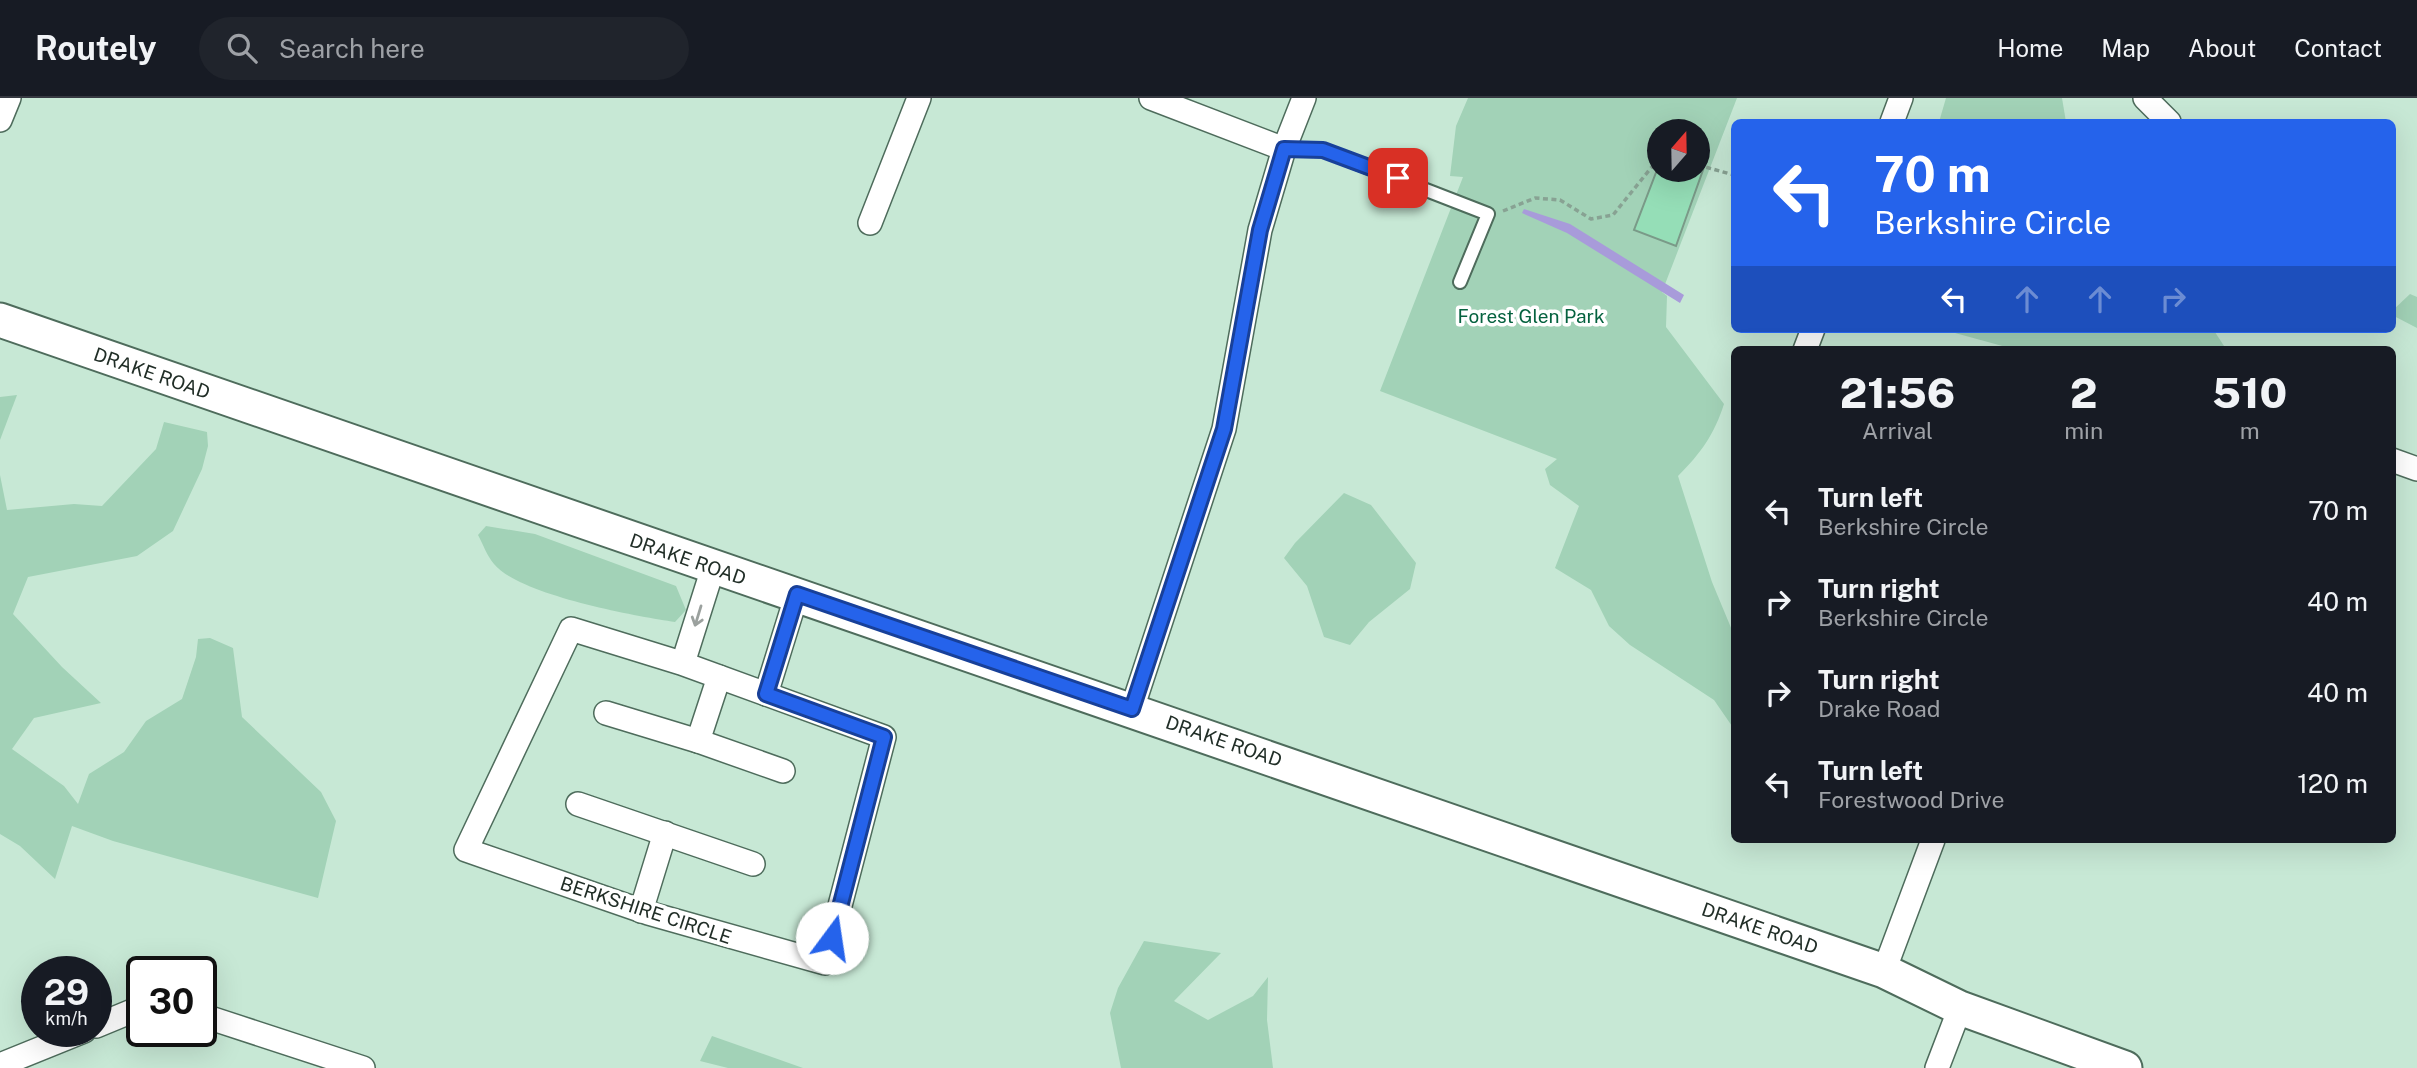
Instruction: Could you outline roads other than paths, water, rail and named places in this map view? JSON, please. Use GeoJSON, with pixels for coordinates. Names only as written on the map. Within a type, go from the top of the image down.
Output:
{"type":"FeatureCollection","features":[{"type":"Feature","properties":{"kind":"street"},"geometry":{"type":"LineString","coordinates":[[0,120],[9,98]]}},
{"type":"Feature","properties":{"kind":"street"},"geometry":{"type":"LineString","coordinates":[[870,223],[919,98]]}},
{"type":"Feature","properties":{"kind":"street"},"geometry":{"type":"LineString","coordinates":[[1151,98],[1284,149]]}},
{"type":"Feature","properties":{"kind":"street"},"geometry":{"type":"LineString","coordinates":[[1132,709],[1224,429],[1260,230],[1284,149],[1304,98]]}},
{"type":"Feature","properties":{"kind":"street"},"geometry":{"type":"LineString","coordinates":[[1893,119],[1901,98]]}},
{"type":"Feature","properties":{"kind":"street"},"geometry":{"type":"LineString","coordinates":[[2144,98],[2166,119]]}},
{"type":"Feature","properties":{"kind":"street","name":"DRAKE ROAD"},"geometry":{"type":"LineString","coordinates":[[0,320],[1884,971],[1960,1008],[2125,1068]]}},
{"type":"Feature","properties":{"kind":"street"},"geometry":{"type":"LineString","coordinates":[[2396,461],[2417,469]]}},
{"type":"Feature","properties":{"kind":"street"},"geometry":{"type":"LineString","coordinates":[[713,568],[683,663],[766,694],[797,594]]}},
{"type":"Feature","properties":{"kind":"street","name":"BERKSHIRE CIRCLE"},"geometry":{"type":"LineString","coordinates":[[683,663],[571,629],[466,850],[641,911],[825,963],[884,737],[766,694]]}},
{"type":"Feature","properties":{"kind":"street"},"geometry":{"type":"LineString","coordinates":[[698,741],[719,677]]}},
{"type":"Feature","properties":{"kind":"street"},"geometry":{"type":"LineString","coordinates":[[606,713],[783,771]]}},
{"type":"Feature","properties":{"kind":"street"},"geometry":{"type":"LineString","coordinates":[[578,804],[753,864]]}},
{"type":"Feature","properties":{"kind":"street"},"geometry":{"type":"LineString","coordinates":[[641,911],[665,833]]}},
{"type":"Feature","properties":{"kind":"street"},"geometry":{"type":"LineString","coordinates":[[1884,971],[1932,843]]}},
{"type":"Feature","properties":{"kind":"street"},"geometry":{"type":"LineString","coordinates":[[1937,1068],[1960,1008]]}},
{"type":"Feature","properties":{"kind":"street"},"geometry":{"type":"LineString","coordinates":[[217,1020],[363,1068]]}},
{"type":"Feature","properties":{"kind":"street"},"geometry":{"type":"LineString","coordinates":[[0,1065],[45,1047]]}},
{"type":"Feature","properties":{"kind":"lane"},"geometry":{"type":"LineString","coordinates":[[1284,149],[1323,150],[1488,214],[1460,282]]}},
{"type":"Feature","properties":{"kind":"park label","name":"Forest Glen Park"},"geometry":{"type":"Point","coordinates":[1531,316]}}]}
